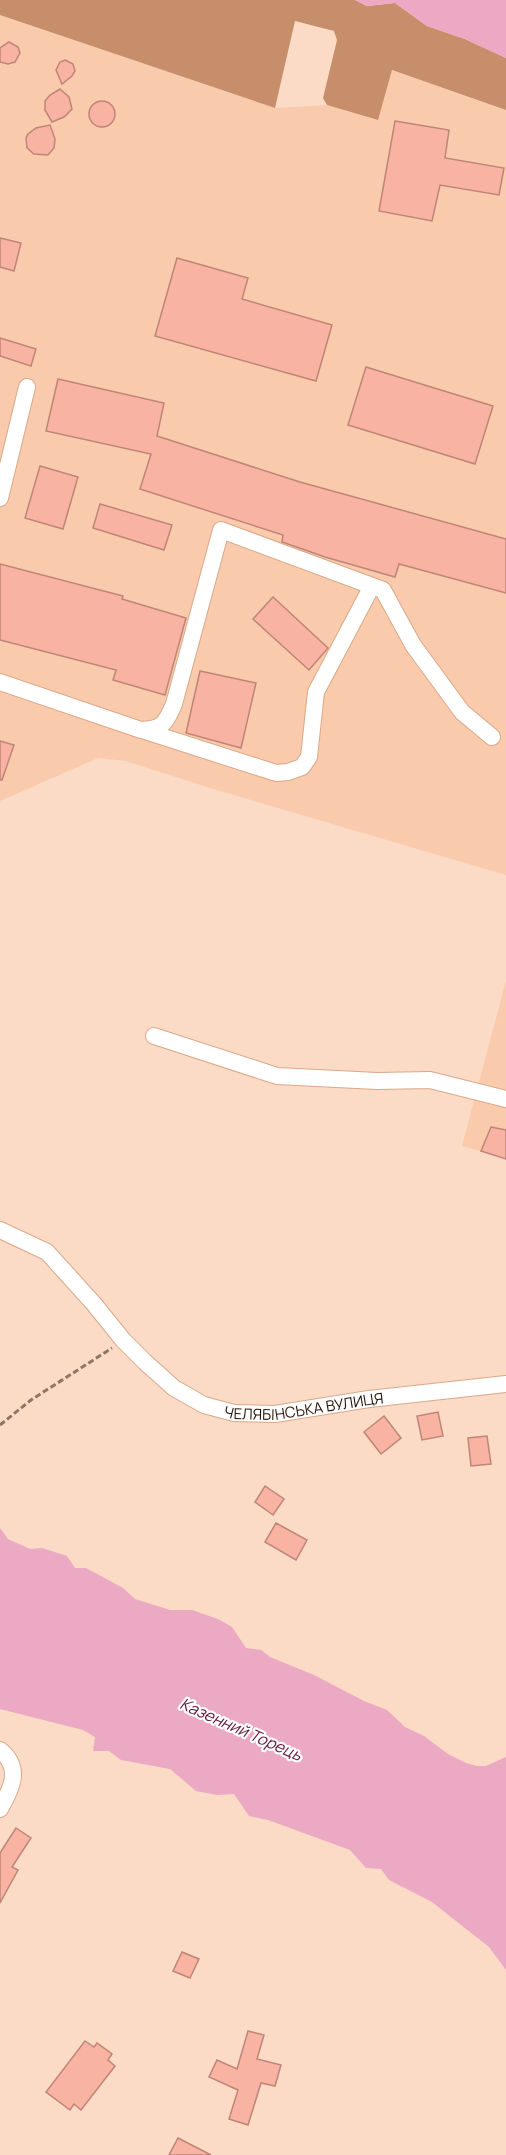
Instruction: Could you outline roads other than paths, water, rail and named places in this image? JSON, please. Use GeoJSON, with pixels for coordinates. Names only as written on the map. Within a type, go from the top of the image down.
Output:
{"type":"FeatureCollection","features":[{"type":"Feature","properties":{"kind":"street"},"geometry":{"type":"LineString","coordinates":[[0,498],[27,387]]}},
{"type":"Feature","properties":{"kind":"street"},"geometry":{"type":"LineString","coordinates":[[0,424],[17,429]]}},
{"type":"Feature","properties":{"kind":"street"},"geometry":{"type":"LineString","coordinates":[[141,730],[156,729],[167,719],[174,704],[221,530],[383,590],[413,645],[462,712],[492,737]]}},
{"type":"Feature","properties":{"kind":"street"},"geometry":{"type":"LineString","coordinates":[[0,682],[276,773],[288,772],[302,767],[309,757],[316,692],[372,586]]}},
{"type":"Feature","properties":{"kind":"street"},"geometry":{"type":"LineString","coordinates":[[154,1036],[278,1076],[377,1081],[430,1080],[506,1099]]}},
{"type":"Feature","properties":{"kind":"street","name":"ЧЕЛЯБІНСЬКА ВУЛИЦЯ"},"geometry":{"type":"LineString","coordinates":[[0,1230],[47,1252],[94,1304],[123,1341],[174,1388],[204,1405],[234,1413],[275,1414],[369,1399],[506,1384]]}},
{"type":"Feature","properties":{"kind":"street"},"geometry":{"type":"LineString","coordinates":[[0,1750],[10,1760],[14,1780],[0,1809]]}},
{"type":"Feature","properties":{"kind":"water"},"geometry":{"type":"Polygon","coordinates":[[[355,0],[506,0],[506,58],[465,39],[427,26],[395,3],[367,6],[355,0]]]}},
{"type":"Feature","properties":{"kind":"water","name":"Казенний Торець"},"geometry":{"type":"Polygon","coordinates":[[[0,1528],[8,1539],[30,1549],[42,1548],[67,1556],[75,1568],[86,1568],[123,1588],[135,1599],[170,1610],[192,1610],[218,1619],[232,1627],[246,1648],[261,1650],[270,1657],[387,1710],[405,1727],[424,1736],[448,1754],[466,1763],[486,1766],[506,1757],[506,1970],[489,1947],[432,1902],[389,1880],[381,1869],[366,1868],[350,1850],[268,1820],[249,1816],[234,1794],[217,1795],[196,1791],[170,1769],[121,1760],[109,1751],[93,1751],[95,1737],[83,1730],[0,1709],[0,1528]]]}}]}
